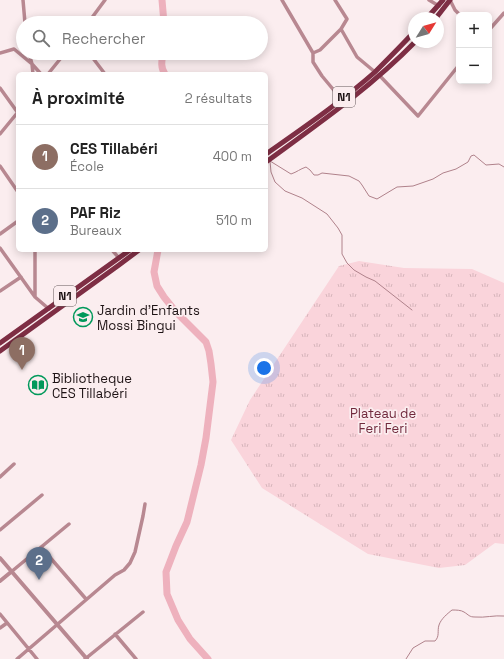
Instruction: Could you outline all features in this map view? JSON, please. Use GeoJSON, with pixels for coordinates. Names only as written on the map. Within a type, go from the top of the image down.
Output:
{"type":"FeatureCollection","features":[{"type":"Feature","properties":{"kind":"main road"},"geometry":{"type":"LineString","coordinates":[[432,12],[443,0]]}},
{"type":"Feature","properties":{"kind":"main road"},"geometry":{"type":"LineString","coordinates":[[441,12],[450,0]]}},
{"type":"Feature","properties":{"kind":"main road","name":"N1"},"geometry":{"type":"LineString","coordinates":[[268,153],[341,100],[374,72],[408,38]]}},
{"type":"Feature","properties":{"kind":"main road","name":"N1"},"geometry":{"type":"LineString","coordinates":[[268,161],[345,104],[380,76],[409,48]]}},
{"type":"Feature","properties":{"kind":"main road","name":"N1"},"geometry":{"type":"LineString","coordinates":[[0,343],[127,252]]}},
{"type":"Feature","properties":{"kind":"main road","name":"N1"},"geometry":{"type":"LineString","coordinates":[[0,351],[136,252]]}},
{"type":"Feature","properties":{"kind":"street"},"geometry":{"type":"LineString","coordinates":[[23,0],[24,16]]}},
{"type":"Feature","properties":{"kind":"street"},"geometry":{"type":"LineString","coordinates":[[93,16],[105,0]]}},
{"type":"Feature","properties":{"kind":"street"},"geometry":{"type":"LineString","coordinates":[[282,0],[313,53],[313,62],[322,76],[345,104]]}},
{"type":"Feature","properties":{"kind":"street"},"geometry":{"type":"LineString","coordinates":[[313,53],[320,50],[341,30],[347,19],[335,0]]}},
{"type":"Feature","properties":{"kind":"street"},"geometry":{"type":"LineString","coordinates":[[429,0],[443,9]]}},
{"type":"Feature","properties":{"kind":"street"},"geometry":{"type":"LineString","coordinates":[[450,0],[457,12]]}},
{"type":"Feature","properties":{"kind":"street"},"geometry":{"type":"LineString","coordinates":[[492,27],[504,13]]}},
{"type":"Feature","properties":{"kind":"street"},"geometry":{"type":"LineString","coordinates":[[341,30],[357,57],[374,72]]}},
{"type":"Feature","properties":{"kind":"street"},"geometry":{"type":"LineString","coordinates":[[0,53],[14,49],[16,51]]}},
{"type":"Feature","properties":{"kind":"street"},"geometry":{"type":"LineString","coordinates":[[27,60],[39,72]]}},
{"type":"Feature","properties":{"kind":"street"},"geometry":{"type":"LineString","coordinates":[[31,60],[33,72]]}},
{"type":"Feature","properties":{"kind":"street"},"geometry":{"type":"LineString","coordinates":[[50,72],[59,60]]}},
{"type":"Feature","properties":{"kind":"street"},"geometry":{"type":"LineString","coordinates":[[94,60],[103,72]]}},
{"type":"Feature","properties":{"kind":"street"},"geometry":{"type":"LineString","coordinates":[[380,76],[418,116],[456,70]]}},
{"type":"Feature","properties":{"kind":"street"},"geometry":{"type":"LineString","coordinates":[[0,88],[16,109]]}},
{"type":"Feature","properties":{"kind":"street"},"geometry":{"type":"LineString","coordinates":[[0,134],[16,114]]}},
{"type":"Feature","properties":{"kind":"street"},"geometry":{"type":"LineString","coordinates":[[0,166],[16,189]]}},
{"type":"Feature","properties":{"kind":"street"},"geometry":{"type":"LineString","coordinates":[[0,234],[16,222]]}},
{"type":"Feature","properties":{"kind":"street"},"geometry":{"type":"LineString","coordinates":[[0,248],[35,297],[52,313]]}},
{"type":"Feature","properties":{"kind":"street"},"geometry":{"type":"LineString","coordinates":[[35,252],[35,297]]}},
{"type":"Feature","properties":{"kind":"street"},"geometry":{"type":"LineString","coordinates":[[114,252],[119,258]]}},
{"type":"Feature","properties":{"kind":"street"},"geometry":{"type":"LineString","coordinates":[[0,291],[21,277]]}},
{"type":"Feature","properties":{"kind":"street"},"geometry":{"type":"LineString","coordinates":[[0,477],[14,464]]}},
{"type":"Feature","properties":{"kind":"street"},"geometry":{"type":"LineString","coordinates":[[0,530],[42,495]]}},
{"type":"Feature","properties":{"kind":"street"},"geometry":{"type":"LineString","coordinates":[[16,659],[115,575],[124,570],[130,563],[135,552],[145,504]]}},
{"type":"Feature","properties":{"kind":"street"},"geometry":{"type":"LineString","coordinates":[[0,581],[69,524]]}},
{"type":"Feature","properties":{"kind":"street"},"geometry":{"type":"LineString","coordinates":[[41,547],[86,599]]}},
{"type":"Feature","properties":{"kind":"street"},"geometry":{"type":"LineString","coordinates":[[0,558],[86,659],[143,612]]}},
{"type":"Feature","properties":{"kind":"street"},"geometry":{"type":"LineString","coordinates":[[0,614],[37,659]]}},
{"type":"Feature","properties":{"kind":"street"},"geometry":{"type":"LineString","coordinates":[[0,628],[7,623]]}},
{"type":"Feature","properties":{"kind":"street"},"geometry":{"type":"LineString","coordinates":[[116,634],[136,659]]}},
{"type":"Feature","properties":{"kind":"green space","name":"Plateau de Feri Feri"},"geometry":{"type":"Polygon","coordinates":[[[359,261],[404,268],[472,269],[504,283],[504,544],[495,543],[465,565],[439,568],[368,554],[262,488],[231,440],[250,400],[339,266],[359,261]]]}},
{"type":"Feature","properties":{"kind":"waterway"},"geometry":{"type":"LineString","coordinates":[[162,0],[163,16]]}},
{"type":"Feature","properties":{"kind":"waterway"},"geometry":{"type":"LineString","coordinates":[[162,60],[164,72]]}},
{"type":"Feature","properties":{"kind":"waterway"},"geometry":{"type":"LineString","coordinates":[[270,161],[291,174],[306,167],[314,175],[322,173],[349,176],[359,181],[369,196],[377,199],[397,187],[413,186],[456,169],[468,162],[471,156],[474,155],[486,165],[499,164],[504,167]]}},
{"type":"Feature","properties":{"kind":"waterway"},"geometry":{"type":"LineString","coordinates":[[270,161],[271,172],[275,182],[285,191],[302,198],[327,214],[338,228],[342,235],[342,254],[347,263],[354,270],[375,281],[412,310]]}},
{"type":"Feature","properties":{"kind":"waterway"},"geometry":{"type":"LineString","coordinates":[[158,252],[154,272],[157,286],[176,312],[206,342],[211,364],[213,382],[201,465],[187,522],[166,572],[167,594],[178,620],[190,639],[208,659]]}},
{"type":"Feature","properties":{"kind":"waterway"},"geometry":{"type":"LineString","coordinates":[[406,659],[413,648],[425,641],[435,641],[440,623],[452,610],[461,611],[473,617],[504,616]]}},
{"type":"Feature","properties":{"kind":"place","name":"Jardin d’Enfants Mossi Bingui"},"geometry":{"type":"Point","coordinates":[83,317]}},
{"type":"Feature","properties":{"kind":"place","name":"CES Tillabéri"},"geometry":{"type":"Point","coordinates":[22,370]}},
{"type":"Feature","properties":{"kind":"place","name":"Bibliotheque CES Tillabéri"},"geometry":{"type":"Point","coordinates":[38,385]}},
{"type":"Feature","properties":{"kind":"place","name":"PAF Riz"},"geometry":{"type":"Point","coordinates":[39,580]}}]}
